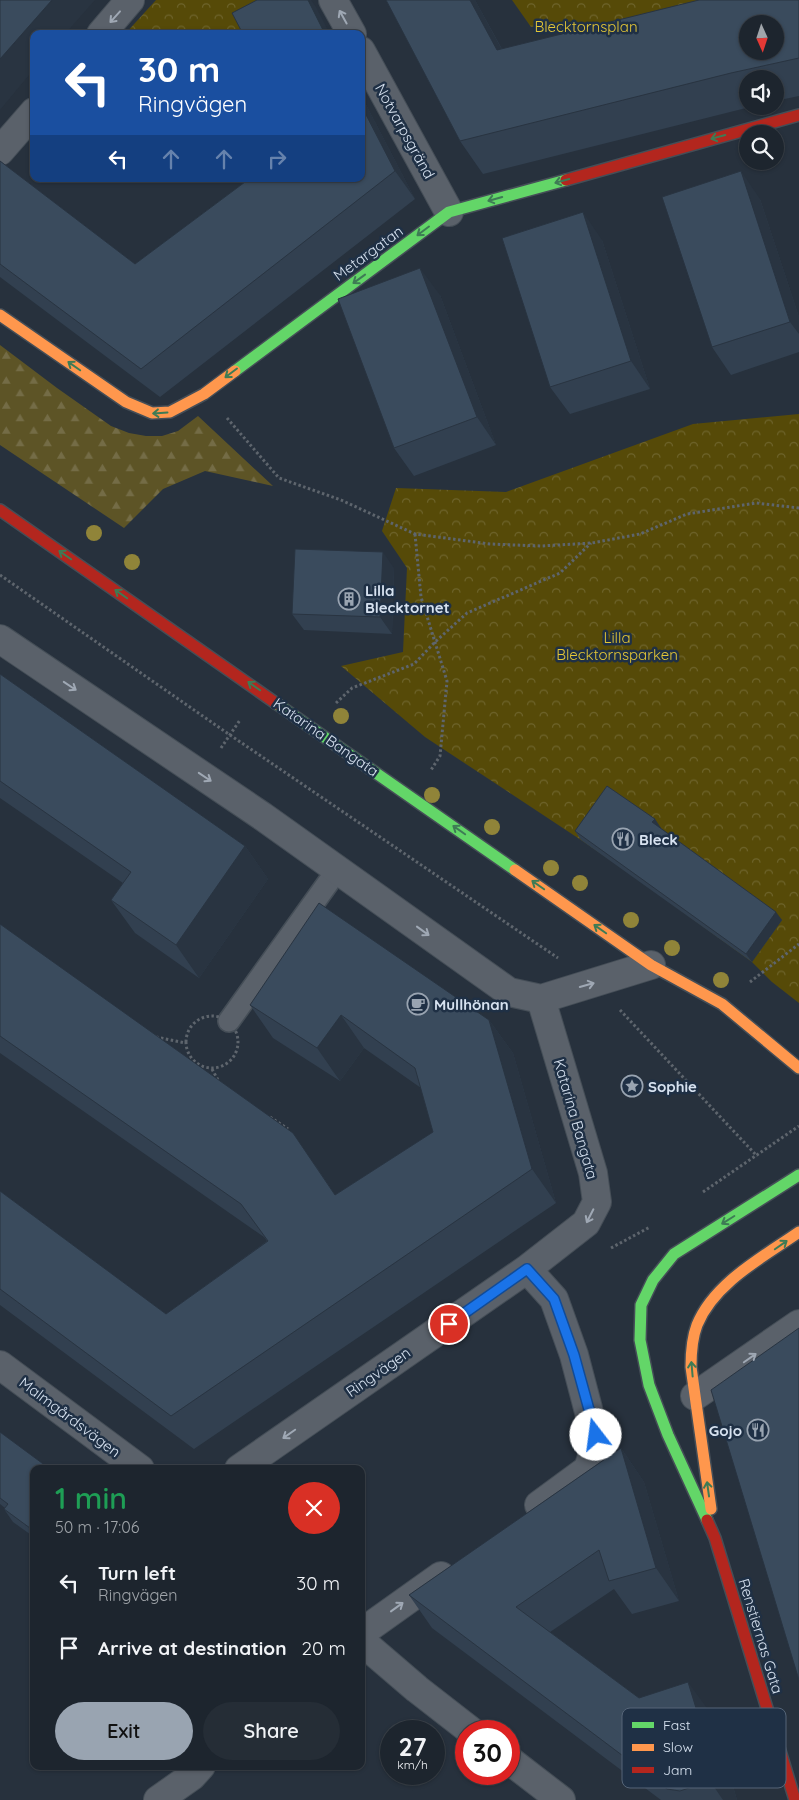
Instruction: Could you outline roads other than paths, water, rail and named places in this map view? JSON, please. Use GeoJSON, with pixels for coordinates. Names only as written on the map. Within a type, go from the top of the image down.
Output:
{"type":"FeatureCollection","features":[{"type":"Feature","properties":{"kind":"street"},"geometry":{"type":"LineString","coordinates":[[104,30],[130,0]]}},
{"type":"Feature","properties":{"kind":"street"},"geometry":{"type":"LineString","coordinates":[[334,0],[350,30]]}},
{"type":"Feature","properties":{"kind":"street","name":"Notvarpsgränd"},"geometry":{"type":"LineString","coordinates":[[365,58],[449,212]]}},
{"type":"Feature","properties":{"kind":"street","name":"Metargatan"},"geometry":{"type":"LineString","coordinates":[[0,315],[126,402],[152,413],[170,412],[204,394],[449,212],[799,115]]}},
{"type":"Feature","properties":{"kind":"street"},"geometry":{"type":"LineString","coordinates":[[0,151],[30,117]]}},
{"type":"Feature","properties":{"kind":"street","name":"Katarina Bangata"},"geometry":{"type":"LineString","coordinates":[[0,510],[312,726],[651,965],[722,1004],[799,1068]]}},
{"type":"Feature","properties":{"kind":"street"},"geometry":{"type":"LineString","coordinates":[[0,639],[203,775],[509,992],[541,999],[651,965]]}},
{"type":"Feature","properties":{"kind":"street","name":"Katarina Bangata"},"geometry":{"type":"LineString","coordinates":[[527,1269],[586,1223],[596,1202],[593,1173],[541,999]]}},
{"type":"Feature","properties":{"kind":"street"},"geometry":{"type":"LineString","coordinates":[[658,1372],[640,1340],[641,1305],[654,1280],[674,1254],[799,1175]]}},
{"type":"Feature","properties":{"kind":"street"},"geometry":{"type":"LineString","coordinates":[[693,1402],[692,1346],[697,1323],[712,1301],[734,1278],[799,1232]]}},
{"type":"Feature","properties":{"kind":"street"},"geometry":{"type":"LineString","coordinates":[[518,1521],[588,1470],[596,1435],[574,1355],[554,1299],[527,1269]]}},
{"type":"Feature","properties":{"kind":"street","name":"Ringvägen"},"geometry":{"type":"LineString","coordinates":[[245,1465],[527,1269]]}},
{"type":"Feature","properties":{"kind":"street"},"geometry":{"type":"LineString","coordinates":[[693,1402],[799,1324]]}},
{"type":"Feature","properties":{"kind":"street","name":"Renstiernas Gata"},"geometry":{"type":"LineString","coordinates":[[640,1340],[649,1385],[668,1435],[715,1538],[767,1708]]}},
{"type":"Feature","properties":{"kind":"street","name":"Malmgårdsvägen"},"geometry":{"type":"LineString","coordinates":[[0,1365],[135,1465]]}},
{"type":"Feature","properties":{"kind":"street","name":"Renstiernas Gata"},"geometry":{"type":"LineString","coordinates":[[693,1402],[715,1538]]}},
{"type":"Feature","properties":{"kind":"street"},"geometry":{"type":"LineString","coordinates":[[365,1630],[464,1560]]}},
{"type":"Feature","properties":{"kind":"street"},"geometry":{"type":"LineString","coordinates":[[365,1644],[422,1694],[456,1720]]}},
{"type":"Feature","properties":{"kind":"street"},"geometry":{"type":"LineString","coordinates":[[520,1768],[561,1800]]}},
{"type":"Feature","properties":{"kind":"street"},"geometry":{"type":"LineString","coordinates":[[158,1800],[192,1776],[197,1770]]}},
{"type":"Feature","properties":{"kind":"street","name":"Renstiernas Gata"},"geometry":{"type":"LineString","coordinates":[[786,1771],[795,1800]]}},
{"type":"Feature","properties":{"kind":"lane"},"geometry":{"type":"LineString","coordinates":[[229,1021],[338,869]]}},
{"type":"Feature","properties":{"kind":"place","name":"Lilla Blecktornet"},"geometry":{"type":"Point","coordinates":[349,599]}},
{"type":"Feature","properties":{"kind":"place","name":"Bleck"},"geometry":{"type":"Point","coordinates":[623,839]}},
{"type":"Feature","properties":{"kind":"place","name":"Mullhönan"},"geometry":{"type":"Point","coordinates":[418,1004]}},
{"type":"Feature","properties":{"kind":"place","name":"Sophie"},"geometry":{"type":"Point","coordinates":[632,1086]}},
{"type":"Feature","properties":{"kind":"place","name":"Gojo"},"geometry":{"type":"Point","coordinates":[758,1430]}},
{"type":"Feature","properties":{"kind":"park label","name":"Blecktornsplan"},"geometry":{"type":"Point","coordinates":[586,26]}},
{"type":"Feature","properties":{"kind":"park label","name":"Lilla Blecktornsparken"},"geometry":{"type":"Point","coordinates":[617,646]}}]}
